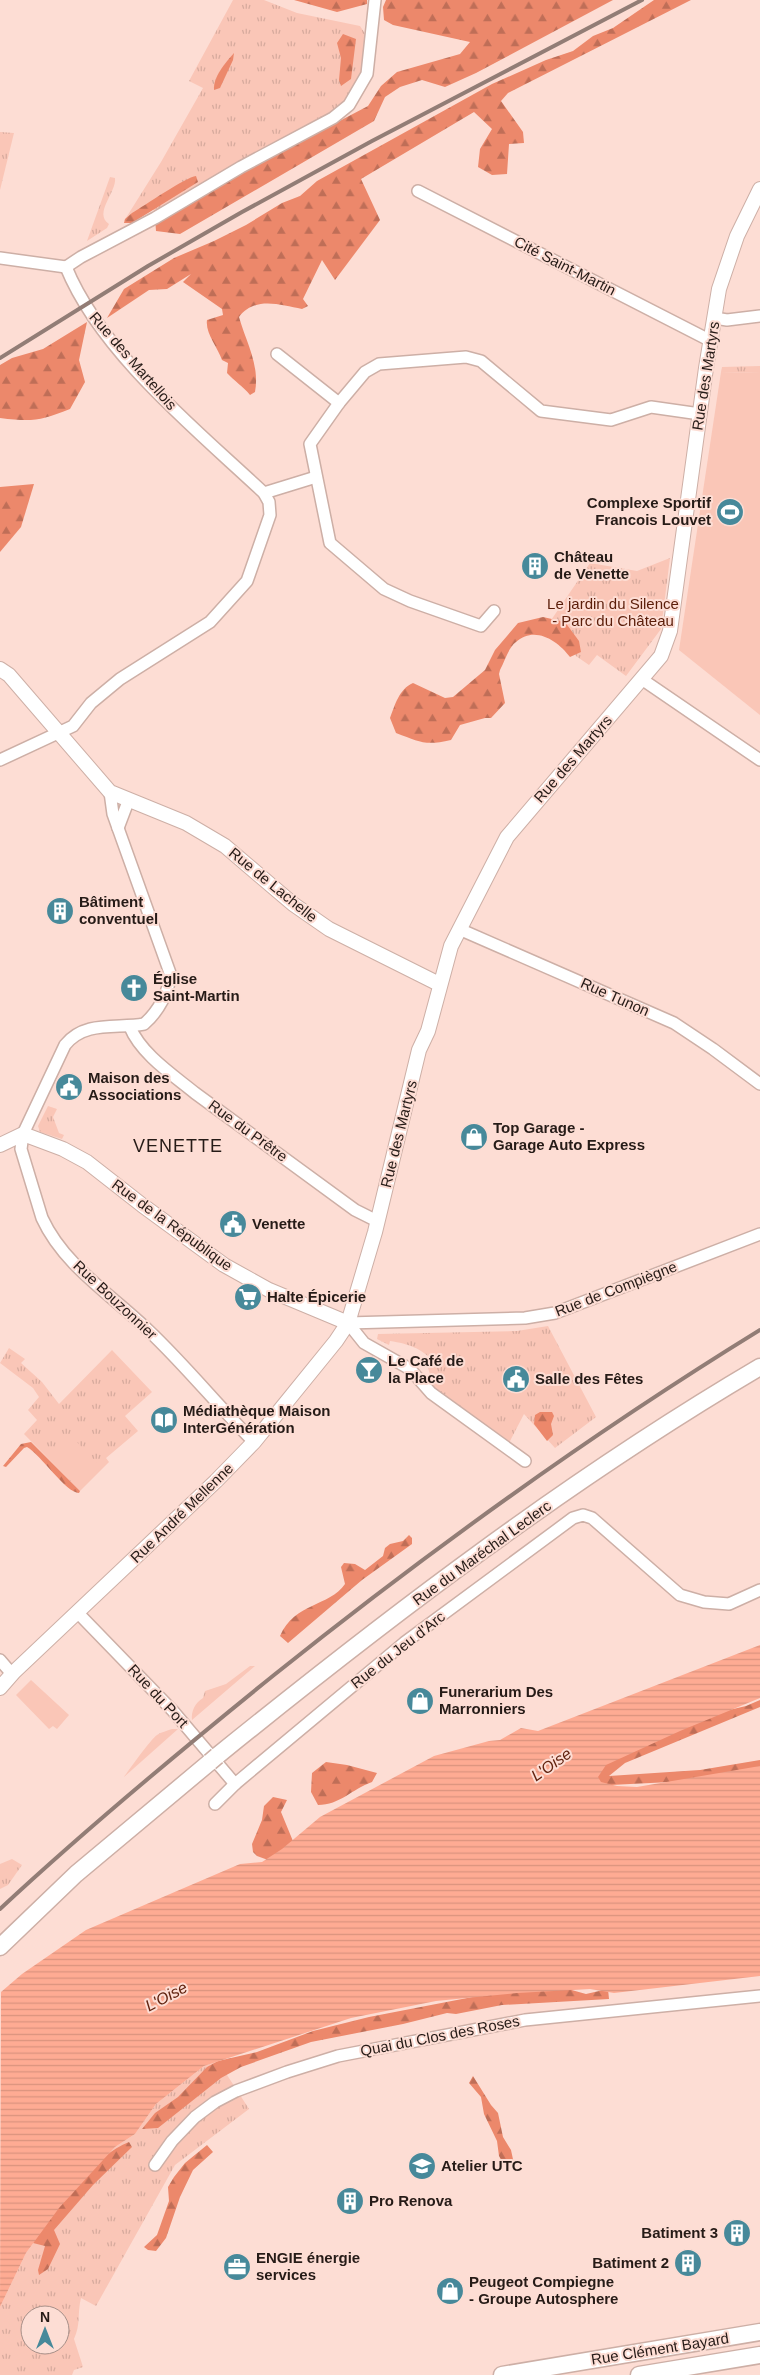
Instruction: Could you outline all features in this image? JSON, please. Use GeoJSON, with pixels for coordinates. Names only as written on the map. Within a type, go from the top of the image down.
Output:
{"type":"FeatureCollection","features":[{"type":"Feature","properties":{"kind":"main road","name":"Rue du Maréchal Leclerc"},"geometry":{"type":"LineString","coordinates":[[0,1947],[76,1874],[328,1666],[510,1532],[650,1436],[760,1368]]}},
{"type":"Feature","properties":{"kind":"main road","name":"Rue Clément Bayard"},"geometry":{"type":"LineString","coordinates":[[502,2375],[760,2332]]}},
{"type":"Feature","properties":{"kind":"main road","name":"Rue Clément Bayard"},"geometry":{"type":"LineString","coordinates":[[639,2375],[760,2355]]}},
{"type":"Feature","properties":{"kind":"street"},"geometry":{"type":"LineString","coordinates":[[0,258],[66,266],[98,247],[155,218],[241,167],[333,118],[349,104],[367,74],[375,1]]}},
{"type":"Feature","properties":{"kind":"street","name":"Rue des Martyrs"},"geometry":{"type":"LineString","coordinates":[[348,1323],[377,1221],[419,1050],[428,1031],[439,984],[451,946],[507,837],[574,757],[643,680],[661,656],[670,631],[719,289],[738,236],[760,189]]}},
{"type":"Feature","properties":{"kind":"street","name":"Cité Saint-Martin"},"geometry":{"type":"LineString","coordinates":[[418,191],[711,341]]}},
{"type":"Feature","properties":{"kind":"street","name":"Rue des Martellois"},"geometry":{"type":"LineString","coordinates":[[66,266],[85,305],[104,332],[163,398],[264,493]]}},
{"type":"Feature","properties":{"kind":"street"},"geometry":{"type":"LineString","coordinates":[[715,318],[727,320],[760,316]]}},
{"type":"Feature","properties":{"kind":"street"},"geometry":{"type":"LineString","coordinates":[[277,354],[339,403]]}},
{"type":"Feature","properties":{"kind":"street"},"geometry":{"type":"LineString","coordinates":[[494,612],[481,626],[410,601],[384,589],[330,543],[310,444],[339,403],[365,372],[379,364],[466,357],[480,361],[541,411],[611,420],[650,407],[700,414]]}},
{"type":"Feature","properties":{"kind":"street"},"geometry":{"type":"LineString","coordinates":[[0,760],[60,734],[73,726],[91,703],[120,679],[210,622],[247,581],[270,515],[269,502],[264,493],[316,478]]}},
{"type":"Feature","properties":{"kind":"street"},"geometry":{"type":"LineString","coordinates":[[0,669],[9,674],[108,790],[113,814],[170,973],[170,987],[150,1019],[144,1024],[130,1027],[92,1027],[71,1038],[66,1044],[23,1134],[0,1145]]}},
{"type":"Feature","properties":{"kind":"street"},"geometry":{"type":"LineString","coordinates":[[643,680],[760,760]]}},
{"type":"Feature","properties":{"kind":"street","name":"Rue de Lachelle"},"geometry":{"type":"LineString","coordinates":[[108,790],[186,823],[225,846],[292,904],[329,929],[439,984]]}},
{"type":"Feature","properties":{"kind":"street"},"geometry":{"type":"LineString","coordinates":[[118,828],[129,799]]}},
{"type":"Feature","properties":{"kind":"street","name":"Rue Tunon"},"geometry":{"type":"LineString","coordinates":[[459,929],[674,1024],[714,1048],[760,1084]]}},
{"type":"Feature","properties":{"kind":"street","name":"Rue du Prêtre"},"geometry":{"type":"LineString","coordinates":[[130,1027],[135,1039],[195,1093],[355,1210],[377,1221]]}},
{"type":"Feature","properties":{"kind":"street","name":"Rue de la République"},"geometry":{"type":"LineString","coordinates":[[23,1134],[63,1148],[87,1162],[224,1265],[269,1290],[348,1323]]}},
{"type":"Feature","properties":{"kind":"street","name":"Rue Bouzonnier"},"geometry":{"type":"LineString","coordinates":[[23,1134],[21,1149],[46,1228],[85,1275],[150,1332],[254,1442]]}},
{"type":"Feature","properties":{"kind":"street","name":"Rue de Compiègne"},"geometry":{"type":"LineString","coordinates":[[348,1323],[525,1318],[555,1314],[760,1234]]}},
{"type":"Feature","properties":{"kind":"street"},"geometry":{"type":"LineString","coordinates":[[348,1323],[364,1343],[410,1369],[430,1393],[525,1461]]}},
{"type":"Feature","properties":{"kind":"street","name":"Rue André Mellenne"},"geometry":{"type":"LineString","coordinates":[[0,1688],[12,1674],[254,1442],[309,1376],[348,1323]]}},
{"type":"Feature","properties":{"kind":"street","name":"Rue du Jeu d'Arc"},"geometry":{"type":"LineString","coordinates":[[215,1804],[235,1784],[404,1643],[572,1518],[583,1515],[592,1518],[680,1594],[704,1602],[729,1604],[760,1590]]}},
{"type":"Feature","properties":{"kind":"street","name":"Rue du Port"},"geometry":{"type":"LineString","coordinates":[[77,1612],[173,1712],[235,1784]]}},
{"type":"Feature","properties":{"kind":"street"},"geometry":{"type":"LineString","coordinates":[[0,1660],[12,1674]]}},
{"type":"Feature","properties":{"kind":"street","name":"Quai du Clos des Roses"},"geometry":{"type":"LineString","coordinates":[[155,2165],[172,2141],[195,2117],[215,2102],[236,2091],[338,2056],[525,2020],[760,1996]]}},
{"type":"Feature","properties":{"kind":"green space"},"geometry":{"type":"Polygon","coordinates":[[[233,0],[264,0],[297,13],[360,26],[366,35],[361,74],[344,103],[295,139],[156,212],[149,207],[124,221],[161,162],[203,88],[189,81],[233,0]]]}},
{"type":"Feature","properties":{"kind":"green space"},"geometry":{"type":"Polygon","coordinates":[[[294,0],[367,0],[367,4],[337,12],[294,0]]]}},
{"type":"Feature","properties":{"kind":"green space"},"geometry":{"type":"Polygon","coordinates":[[[386,0],[613,0],[476,73],[445,87],[422,80],[400,87],[385,97],[374,121],[180,234],[156,231],[155,218],[368,106],[381,86],[397,72],[460,54],[470,42],[393,25],[384,20],[383,7],[386,0]]]}},
{"type":"Feature","properties":{"kind":"green space"},"geometry":{"type":"Polygon","coordinates":[[[654,0],[691,0],[508,93],[501,101],[523,132],[524,143],[509,144],[507,174],[492,175],[478,167],[480,149],[492,129],[474,112],[361,179],[380,220],[335,280],[322,260],[303,299],[308,306],[302,309],[277,304],[260,304],[245,310],[239,317],[256,372],[255,392],[250,395],[227,373],[228,363],[222,360],[208,330],[207,320],[223,315],[222,309],[183,282],[191,274],[167,289],[149,290],[107,318],[124,289],[174,258],[214,241],[246,225],[282,203],[300,196],[317,181],[492,84],[546,60],[573,51],[593,36],[613,28],[654,0]]]}},
{"type":"Feature","properties":{"kind":"green space"},"geometry":{"type":"Polygon","coordinates":[[[343,34],[356,39],[351,79],[341,86],[339,80],[341,58],[337,43],[343,34]]]}},
{"type":"Feature","properties":{"kind":"green space"},"geometry":{"type":"Polygon","coordinates":[[[234,53],[233,60],[220,88],[214,90],[215,80],[223,66],[234,53]]]}},
{"type":"Feature","properties":{"kind":"green space"},"geometry":{"type":"Polygon","coordinates":[[[0,132],[14,133],[0,190],[0,132]]]}},
{"type":"Feature","properties":{"kind":"green space"},"geometry":{"type":"Polygon","coordinates":[[[196,176],[198,182],[132,223],[124,223],[125,219],[132,213],[175,186],[196,176]]]}},
{"type":"Feature","properties":{"kind":"green space"},"geometry":{"type":"Polygon","coordinates":[[[110,177],[115,178],[115,184],[103,214],[109,224],[107,228],[87,241],[110,177]]]}},
{"type":"Feature","properties":{"kind":"green space"},"geometry":{"type":"Polygon","coordinates":[[[87,322],[79,360],[85,382],[70,409],[36,420],[0,418],[0,365],[12,358],[43,349],[87,322]]]}},
{"type":"Feature","properties":{"kind":"green space"},"geometry":{"type":"Polygon","coordinates":[[[760,366],[760,373],[721,372],[722,367],[760,366]]]}},
{"type":"Feature","properties":{"kind":"green space","name":"Complexe Sportif Francois Louvet"},"geometry":{"type":"Polygon","coordinates":[[[721,372],[760,373],[760,715],[679,650],[721,372]]]}},
{"type":"Feature","properties":{"kind":"green space"},"geometry":{"type":"Polygon","coordinates":[[[34,484],[21,527],[0,552],[0,487],[34,484]]]}},
{"type":"Feature","properties":{"kind":"green space","name":"Le jardin du Silence - Parc du Château"},"geometry":{"type":"Polygon","coordinates":[[[670,558],[661,629],[626,676],[597,655],[589,665],[545,629],[590,563],[637,571],[670,558]]]}},
{"type":"Feature","properties":{"kind":"green space"},"geometry":{"type":"Polygon","coordinates":[[[543,617],[565,622],[579,641],[581,652],[570,657],[546,637],[531,635],[523,637],[511,648],[500,670],[499,674],[505,703],[491,718],[460,725],[451,740],[442,742],[428,743],[396,733],[390,718],[404,689],[413,683],[445,698],[453,697],[485,670],[495,650],[518,623],[543,617]]]}},
{"type":"Feature","properties":{"kind":"green space"},"geometry":{"type":"Polygon","coordinates":[[[48,1106],[57,1109],[53,1117],[59,1133],[64,1135],[62,1139],[40,1132],[38,1126],[48,1106]]]}},
{"type":"Feature","properties":{"kind":"green space"},"geometry":{"type":"Polygon","coordinates":[[[548,1326],[596,1417],[555,1448],[524,1414],[509,1443],[513,1450],[434,1387],[428,1368],[434,1362],[424,1353],[409,1345],[390,1341],[389,1345],[377,1339],[378,1334],[517,1331],[548,1326]]]}},
{"type":"Feature","properties":{"kind":"green space"},"geometry":{"type":"Polygon","coordinates":[[[9,1348],[25,1359],[21,1363],[42,1382],[59,1404],[112,1350],[152,1392],[125,1416],[138,1431],[106,1458],[109,1462],[80,1491],[24,1434],[37,1420],[28,1410],[39,1397],[33,1388],[0,1363],[9,1348]]]}},
{"type":"Feature","properties":{"kind":"green space"},"geometry":{"type":"Polygon","coordinates":[[[540,1412],[552,1412],[554,1416],[551,1424],[553,1435],[547,1441],[534,1424],[535,1415],[540,1412]]]}},
{"type":"Feature","properties":{"kind":"green space"},"geometry":{"type":"Polygon","coordinates":[[[75,1440],[97,1463],[76,1484],[53,1460],[75,1440]]]}},
{"type":"Feature","properties":{"kind":"green space"},"geometry":{"type":"Polygon","coordinates":[[[31,1442],[80,1491],[79,1493],[67,1487],[27,1447],[6,1467],[3,1466],[21,1444],[31,1442]]]}},
{"type":"Feature","properties":{"kind":"green space"},"geometry":{"type":"Polygon","coordinates":[[[409,1535],[412,1538],[412,1544],[362,1580],[288,1643],[280,1636],[286,1625],[294,1617],[330,1597],[345,1584],[341,1567],[344,1563],[355,1564],[365,1570],[383,1556],[385,1548],[390,1544],[403,1541],[409,1535]]]}},
{"type":"Feature","properties":{"kind":"green space"},"geometry":{"type":"Polygon","coordinates":[[[250,1666],[255,1666],[192,1720],[194,1708],[203,1698],[205,1691],[226,1684],[250,1666]]]}},
{"type":"Feature","properties":{"kind":"green space"},"geometry":{"type":"Polygon","coordinates":[[[31,1680],[69,1715],[57,1729],[53,1726],[49,1729],[16,1695],[31,1680]]]}},
{"type":"Feature","properties":{"kind":"green space"},"geometry":{"type":"Polygon","coordinates":[[[760,1700],[760,1707],[625,1763],[609,1776],[700,1770],[760,1760],[760,1769],[690,1781],[611,1785],[603,1784],[596,1780],[605,1762],[725,1711],[746,1706],[760,1700]]]}},
{"type":"Feature","properties":{"kind":"green space"},"geometry":{"type":"Polygon","coordinates":[[[172,1729],[178,1729],[124,1777],[157,1735],[172,1729]]]}},
{"type":"Feature","properties":{"kind":"green space"},"geometry":{"type":"Polygon","coordinates":[[[326,1762],[377,1773],[372,1782],[339,1800],[318,1805],[311,1792],[312,1773],[326,1762]]]}},
{"type":"Feature","properties":{"kind":"green space"},"geometry":{"type":"Polygon","coordinates":[[[273,1797],[287,1800],[281,1812],[295,1846],[268,1860],[257,1856],[253,1852],[252,1844],[262,1820],[264,1806],[273,1797]]]}},
{"type":"Feature","properties":{"kind":"green space"},"geometry":{"type":"Polygon","coordinates":[[[12,1859],[22,1865],[8,1885],[0,1889],[0,1864],[12,1859]]]}},
{"type":"Feature","properties":{"kind":"green space"},"geometry":{"type":"Polygon","coordinates":[[[568,1989],[586,1994],[608,1989],[609,1999],[502,2005],[456,2014],[447,2013],[403,2024],[311,2042],[241,2067],[221,2078],[158,2128],[142,2129],[155,2113],[178,2097],[207,2067],[218,2061],[257,2052],[313,2031],[369,2017],[493,1993],[568,1989]]]}},
{"type":"Feature","properties":{"kind":"green space"},"geometry":{"type":"Polygon","coordinates":[[[218,2061],[249,2109],[175,2165],[96,2306],[81,2298],[74,2339],[83,2367],[74,2370],[72,2375],[0,2375],[0,2307],[26,2253],[59,2208],[115,2147],[135,2134],[156,2104],[204,2066],[218,2061]]]}},
{"type":"Feature","properties":{"kind":"green space"},"geometry":{"type":"Polygon","coordinates":[[[473,2076],[498,2113],[503,2137],[511,2150],[514,2164],[504,2165],[499,2156],[497,2141],[484,2114],[481,2097],[469,2083],[473,2076]]]}},
{"type":"Feature","properties":{"kind":"green space"},"geometry":{"type":"Polygon","coordinates":[[[129,2142],[132,2147],[93,2185],[54,2230],[60,2244],[48,2269],[39,2275],[38,2270],[45,2246],[33,2243],[36,2233],[91,2169],[116,2148],[129,2142]]]}},
{"type":"Feature","properties":{"kind":"green space"},"geometry":{"type":"Polygon","coordinates":[[[207,2145],[213,2152],[193,2170],[180,2197],[166,2238],[156,2251],[148,2250],[144,2247],[157,2235],[169,2201],[168,2187],[185,2163],[207,2145]]]}},
{"type":"Feature","properties":{"kind":"water","name":"L'Oise"},"geometry":{"type":"Polygon","coordinates":[[[760,1645],[760,1698],[680,1731],[606,1765],[598,1777],[601,1782],[617,1786],[637,1787],[760,1766],[760,1976],[614,1993],[590,1989],[517,1993],[436,2001],[351,2018],[204,2066],[156,2104],[135,2134],[115,2147],[59,2208],[26,2253],[0,2307],[1,1992],[22,1974],[86,1930],[240,1864],[262,1862],[282,1849],[320,1817],[434,1756],[489,1741],[500,1740],[521,1728],[538,1731],[760,1645]]]}},
{"type":"Feature","properties":{"kind":"railway"},"geometry":{"type":"LineString","coordinates":[[0,358],[148,266],[242,212],[372,141],[642,0]]}},
{"type":"Feature","properties":{"kind":"railway"},"geometry":{"type":"LineString","coordinates":[[0,1909],[67,1848],[170,1760],[274,1675],[392,1583],[573,1452],[760,1330]]}},
{"type":"Feature","properties":{"kind":"place","name":"Complexe Sportif Francois Louvet"},"geometry":{"type":"Point","coordinates":[730,512]}},
{"type":"Feature","properties":{"kind":"place","name":"Château de Venette"},"geometry":{"type":"Point","coordinates":[535,566]}},
{"type":"Feature","properties":{"kind":"place","name":"Bâtiment conventuel"},"geometry":{"type":"Point","coordinates":[60,911]}},
{"type":"Feature","properties":{"kind":"place","name":"Église Saint-Martin"},"geometry":{"type":"Point","coordinates":[134,988]}},
{"type":"Feature","properties":{"kind":"place","name":"Maison des Associations"},"geometry":{"type":"Point","coordinates":[69,1087]}},
{"type":"Feature","properties":{"kind":"place","name":"Top Garage - Garage Auto Express"},"geometry":{"type":"Point","coordinates":[474,1137]}},
{"type":"Feature","properties":{"kind":"place","name":"Venette"},"geometry":{"type":"Point","coordinates":[233,1224]}},
{"type":"Feature","properties":{"kind":"place","name":"Halte Épicerie"},"geometry":{"type":"Point","coordinates":[248,1297]}},
{"type":"Feature","properties":{"kind":"place","name":"Le Café de la Place"},"geometry":{"type":"Point","coordinates":[369,1370]}},
{"type":"Feature","properties":{"kind":"place","name":"Salle des Fêtes"},"geometry":{"type":"Point","coordinates":[516,1379]}},
{"type":"Feature","properties":{"kind":"place","name":"Médiathèque Maison InterGénération"},"geometry":{"type":"Point","coordinates":[164,1420]}},
{"type":"Feature","properties":{"kind":"place","name":"Funerarium Des Marronniers"},"geometry":{"type":"Point","coordinates":[420,1701]}},
{"type":"Feature","properties":{"kind":"place","name":"Atelier UTC"},"geometry":{"type":"Point","coordinates":[422,2166]}},
{"type":"Feature","properties":{"kind":"place","name":"Pro Renova"},"geometry":{"type":"Point","coordinates":[350,2201]}},
{"type":"Feature","properties":{"kind":"place","name":"Batiment 3"},"geometry":{"type":"Point","coordinates":[737,2233]}},
{"type":"Feature","properties":{"kind":"place","name":"Batiment 2"},"geometry":{"type":"Point","coordinates":[688,2263]}},
{"type":"Feature","properties":{"kind":"place","name":"ENGIE énergie services"},"geometry":{"type":"Point","coordinates":[237,2267]}},
{"type":"Feature","properties":{"kind":"place","name":"Peugeot Compiegne - Groupe Autosphere"},"geometry":{"type":"Point","coordinates":[450,2291]}},
{"type":"Feature","properties":{"kind":"district","name":"VENETTE"},"geometry":{"type":"Point","coordinates":[178,1146]}}]}
